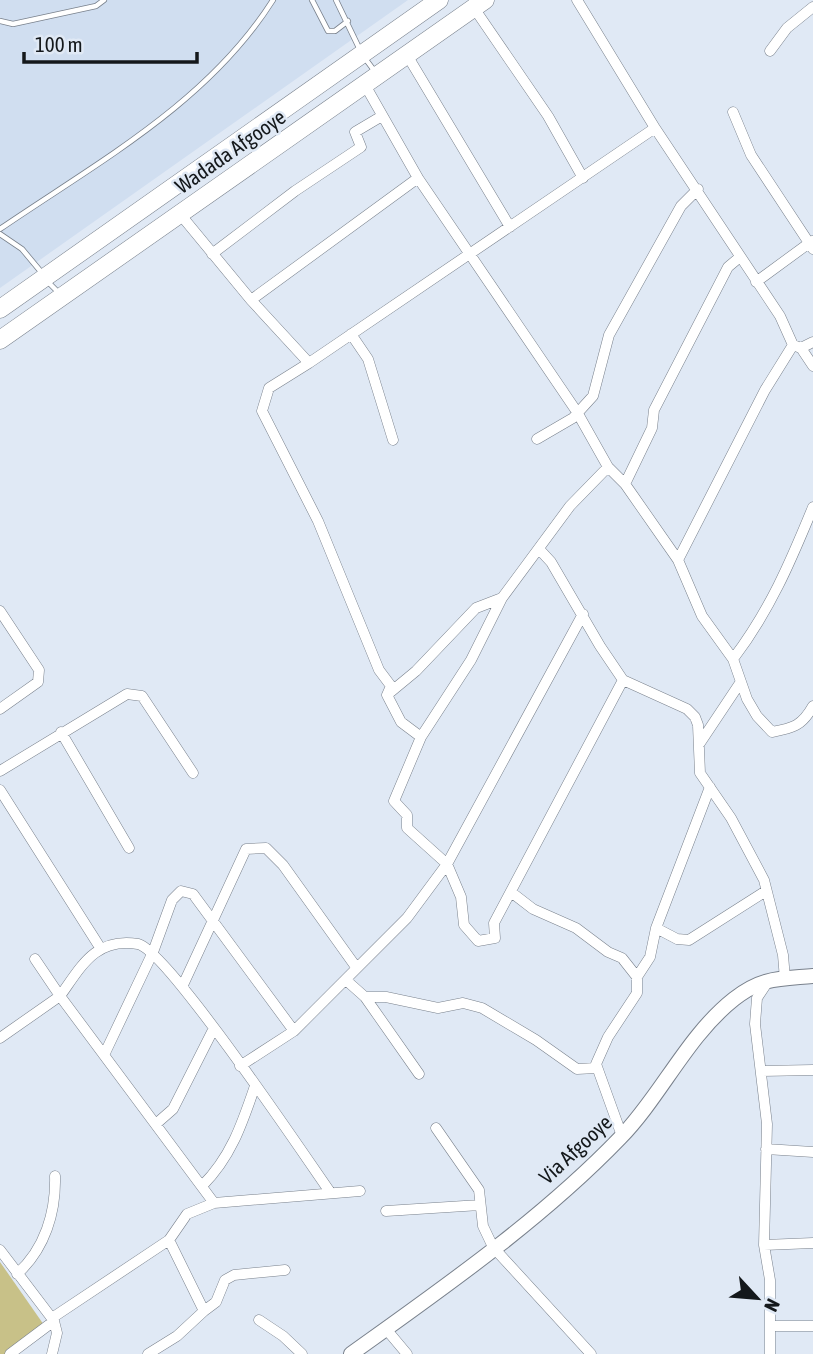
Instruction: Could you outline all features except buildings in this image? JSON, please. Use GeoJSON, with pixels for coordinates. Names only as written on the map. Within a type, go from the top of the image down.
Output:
{"type":"FeatureCollection","features":[{"type":"Feature","properties":{"kind":"highway","name":"Wadada Afgooye"},"geometry":{"type":"LineString","coordinates":[[0,309],[439,0]]}},
{"type":"Feature","properties":{"kind":"highway","name":"Wadada Afgooye"},"geometry":{"type":"LineString","coordinates":[[0,340],[480,4]]}},
{"type":"Feature","properties":{"kind":"main road","name":"Via Afgooye"},"geometry":{"type":"LineString","coordinates":[[351,1354],[493,1247],[573,1182],[622,1136],[718,1013],[764,980],[813,976]]}},
{"type":"Feature","properties":{"kind":"street"},"geometry":{"type":"LineString","coordinates":[[577,0],[655,128],[698,189],[797,346],[813,366]]}},
{"type":"Feature","properties":{"kind":"street"},"geometry":{"type":"LineString","coordinates":[[480,4],[583,178]]}},
{"type":"Feature","properties":{"kind":"street"},"geometry":{"type":"LineString","coordinates":[[770,51],[787,28],[810,5]]}},
{"type":"Feature","properties":{"kind":"street"},"geometry":{"type":"LineString","coordinates":[[407,55],[510,226]]}},
{"type":"Feature","properties":{"kind":"street"},"geometry":{"type":"LineString","coordinates":[[371,80],[382,116],[418,178],[577,412],[608,467],[625,484],[678,559],[702,616],[733,659],[740,683],[757,716],[772,732],[800,726],[813,706]]}},
{"type":"Feature","properties":{"kind":"street"},"geometry":{"type":"LineString","coordinates":[[733,112],[751,155],[811,244],[756,282]]}},
{"type":"Feature","properties":{"kind":"street"},"geometry":{"type":"LineString","coordinates":[[212,254],[295,191],[361,147],[355,132],[382,116]]}},
{"type":"Feature","properties":{"kind":"street"},"geometry":{"type":"LineString","coordinates":[[387,695],[391,686],[379,670],[318,521],[262,411],[269,388],[472,255],[510,226],[655,128]]}},
{"type":"Feature","properties":{"kind":"street"},"geometry":{"type":"LineString","coordinates":[[251,300],[418,178]]}},
{"type":"Feature","properties":{"kind":"street"},"geometry":{"type":"LineString","coordinates":[[537,439],[573,418],[593,396],[609,335],[681,206],[698,189]]}},
{"type":"Feature","properties":{"kind":"street"},"geometry":{"type":"LineString","coordinates":[[180,214],[251,300],[309,363]]}},
{"type":"Feature","properties":{"kind":"street"},"geometry":{"type":"LineString","coordinates":[[625,484],[652,428],[654,410],[728,267],[740,257]]}},
{"type":"Feature","properties":{"kind":"street"},"geometry":{"type":"LineString","coordinates":[[351,334],[368,359],[393,440]]}},
{"type":"Feature","properties":{"kind":"street"},"geometry":{"type":"LineString","coordinates":[[678,559],[765,390],[797,346],[813,342]]}},
{"type":"Feature","properties":{"kind":"street"},"geometry":{"type":"LineString","coordinates":[[608,467],[570,506],[502,598],[471,660],[421,737],[394,801],[407,814],[407,828],[447,864],[461,897],[464,925],[478,941],[495,938],[494,923],[623,680]]}},
{"type":"Feature","properties":{"kind":"street"},"geometry":{"type":"LineString","coordinates":[[733,659],[762,620],[785,577],[813,508]]}},
{"type":"Feature","properties":{"kind":"street"},"geometry":{"type":"LineString","coordinates":[[539,549],[551,562],[623,680],[687,709],[698,725],[700,773],[742,836],[764,880],[783,955],[785,979],[765,984],[757,998],[757,1042],[762,1071],[766,1149],[764,1245],[770,1280],[770,1354]]}},
{"type":"Feature","properties":{"kind":"street"},"geometry":{"type":"LineString","coordinates":[[387,695],[416,671],[476,608],[502,598]]}},
{"type":"Feature","properties":{"kind":"street"},"geometry":{"type":"LineString","coordinates":[[0,611],[39,670],[38,682],[0,709]]}},
{"type":"Feature","properties":{"kind":"street"},"geometry":{"type":"LineString","coordinates":[[240,1066],[294,1031],[347,981],[356,967],[407,918],[447,864],[583,614]]}},
{"type":"Feature","properties":{"kind":"street"},"geometry":{"type":"LineString","coordinates":[[699,745],[740,683]]}},
{"type":"Feature","properties":{"kind":"street"},"geometry":{"type":"LineString","coordinates":[[0,771],[127,694],[142,696],[193,773]]}},
{"type":"Feature","properties":{"kind":"street"},"geometry":{"type":"LineString","coordinates":[[387,695],[401,722],[421,737]]}},
{"type":"Feature","properties":{"kind":"street"},"geometry":{"type":"LineString","coordinates":[[61,732],[129,848]]}},
{"type":"Feature","properties":{"kind":"street"},"geometry":{"type":"LineString","coordinates":[[622,1136],[596,1068],[608,1037],[637,993],[637,977],[650,957],[656,928],[710,787]]}},
{"type":"Feature","properties":{"kind":"street"},"geometry":{"type":"LineString","coordinates":[[0,790],[101,949]]}},
{"type":"Feature","properties":{"kind":"street"},"geometry":{"type":"LineString","coordinates":[[183,985],[246,849],[266,848],[284,865],[356,967]]}},
{"type":"Feature","properties":{"kind":"street"},"geometry":{"type":"LineString","coordinates":[[104,1053],[153,952],[172,900],[181,891],[193,894],[294,1031]]}},
{"type":"Feature","properties":{"kind":"street"},"geometry":{"type":"LineString","coordinates":[[656,928],[677,939],[689,940],[766,891]]}},
{"type":"Feature","properties":{"kind":"street"},"geometry":{"type":"LineString","coordinates":[[511,892],[533,909],[576,928],[608,952],[622,958],[637,977]]}},
{"type":"Feature","properties":{"kind":"street"},"geometry":{"type":"LineString","coordinates":[[0,1038],[60,996],[87,957],[101,949],[139,944],[153,952],[183,985],[330,1192]]}},
{"type":"Feature","properties":{"kind":"street"},"geometry":{"type":"LineString","coordinates":[[35,959],[214,1203]]}},
{"type":"Feature","properties":{"kind":"street"},"geometry":{"type":"LineString","coordinates":[[347,981],[365,997],[419,1074]]}},
{"type":"Feature","properties":{"kind":"street"},"geometry":{"type":"LineString","coordinates":[[365,997],[386,997],[438,1008],[463,1003],[498,1016],[577,1069],[596,1068]]}},
{"type":"Feature","properties":{"kind":"street"},"geometry":{"type":"LineString","coordinates":[[157,1123],[173,1109],[214,1028]]}},
{"type":"Feature","properties":{"kind":"street"},"geometry":{"type":"LineString","coordinates":[[762,1071],[813,1070]]}},
{"type":"Feature","properties":{"kind":"street"},"geometry":{"type":"LineString","coordinates":[[202,1186],[220,1167],[232,1148],[255,1086]]}},
{"type":"Feature","properties":{"kind":"street"},"geometry":{"type":"LineString","coordinates":[[436,1128],[479,1189],[483,1226],[493,1247],[591,1354]]}},
{"type":"Feature","properties":{"kind":"street"},"geometry":{"type":"LineString","coordinates":[[766,1149],[813,1152]]}},
{"type":"Feature","properties":{"kind":"street"},"geometry":{"type":"LineString","coordinates":[[17,1274],[34,1256],[50,1221],[55,1202],[55,1176]]}},
{"type":"Feature","properties":{"kind":"street"},"geometry":{"type":"LineString","coordinates":[[10,1354],[53,1320],[169,1240],[187,1214],[214,1203],[360,1191]]}},
{"type":"Feature","properties":{"kind":"street"},"geometry":{"type":"LineString","coordinates":[[386,1211],[480,1205]]}},
{"type":"Feature","properties":{"kind":"street"},"geometry":{"type":"LineString","coordinates":[[169,1240],[204,1311]]}},
{"type":"Feature","properties":{"kind":"street"},"geometry":{"type":"LineString","coordinates":[[764,1245],[813,1243]]}},
{"type":"Feature","properties":{"kind":"street"},"geometry":{"type":"LineString","coordinates":[[0,1250],[53,1320],[57,1333],[52,1354]]}},
{"type":"Feature","properties":{"kind":"street"},"geometry":{"type":"LineString","coordinates":[[148,1354],[177,1336],[216,1302],[225,1280],[234,1275],[285,1270]]}},
{"type":"Feature","properties":{"kind":"street"},"geometry":{"type":"LineString","coordinates":[[259,1320],[283,1336],[302,1354]]}},
{"type":"Feature","properties":{"kind":"street"},"geometry":{"type":"LineString","coordinates":[[771,1326],[813,1326]]}},
{"type":"Feature","properties":{"kind":"street"},"geometry":{"type":"LineString","coordinates":[[386,1329],[407,1354]]}},
{"type":"Feature","properties":{"kind":"lane"},"geometry":{"type":"LineString","coordinates":[[0,21],[13,24],[96,6],[104,0]]}},
{"type":"Feature","properties":{"kind":"lane"},"geometry":{"type":"LineString","coordinates":[[62,297],[44,278],[37,265],[0,231],[199,90],[236,53],[273,0]]}},
{"type":"Feature","properties":{"kind":"lane"},"geometry":{"type":"LineString","coordinates":[[312,0],[328,31],[335,31],[348,21]]}},
{"type":"Feature","properties":{"kind":"lane"},"geometry":{"type":"LineString","coordinates":[[336,0],[348,21],[371,80]]}},
{"type":"Feature","properties":{"kind":"shaded area"},"geometry":{"type":"Polygon","coordinates":[[[0,0],[408,0],[0,288],[0,0]]]}},
{"type":"Feature","properties":{"kind":"shaded area"},"geometry":{"type":"Polygon","coordinates":[[[0,1262],[44,1325],[6,1354],[0,1354],[0,1262]]]}}]}
